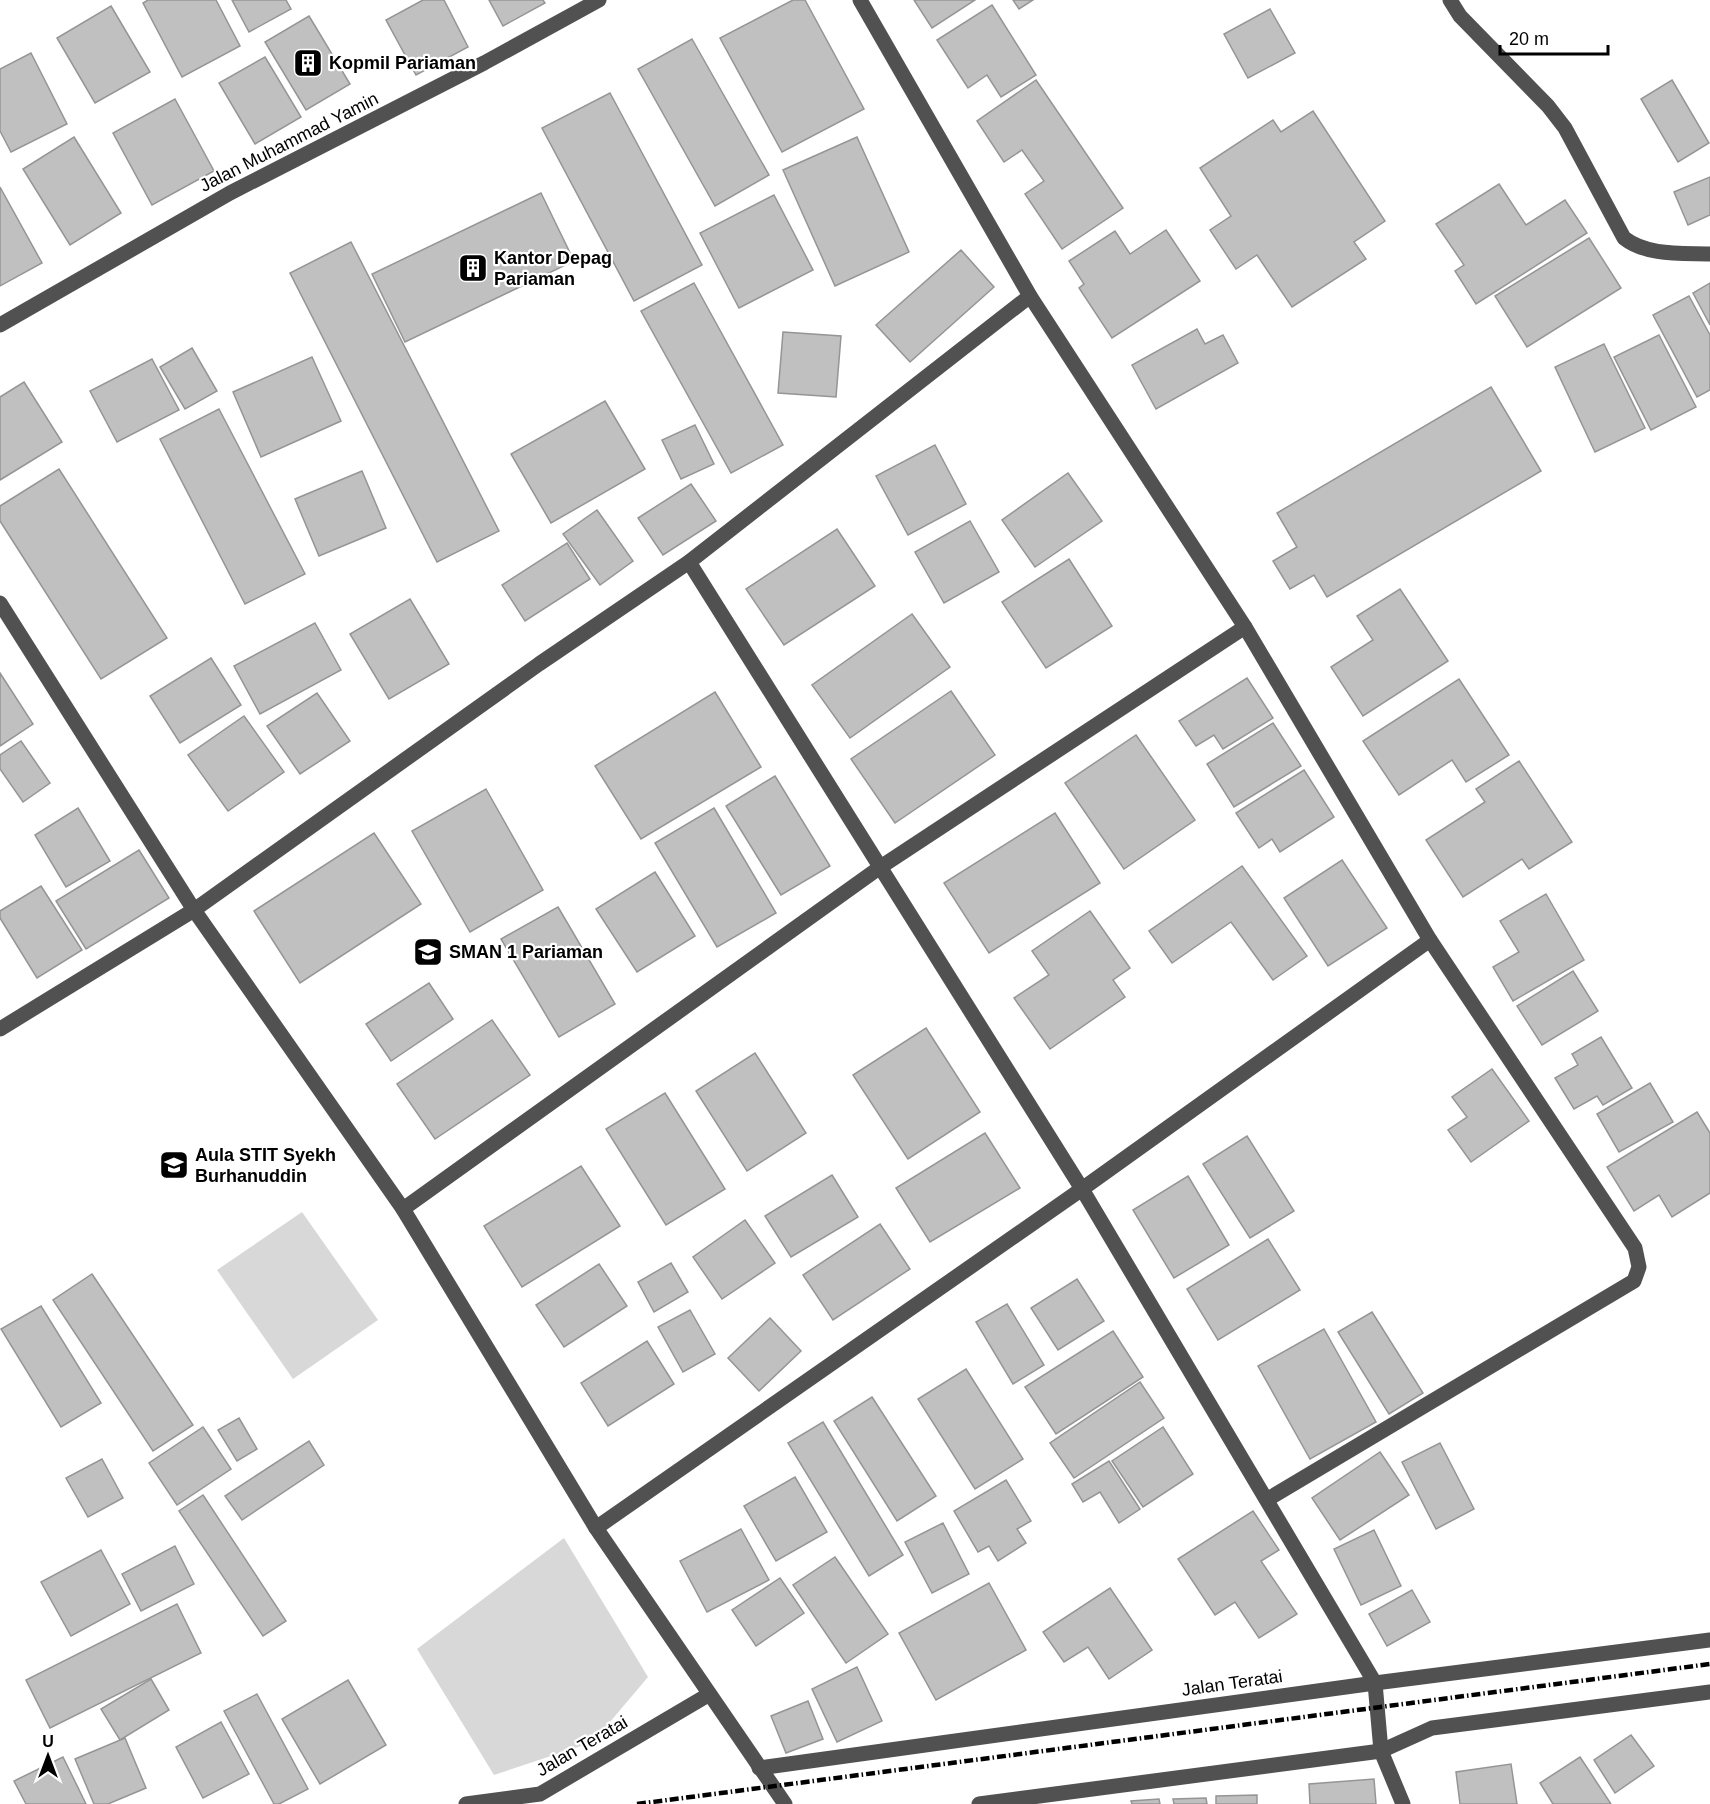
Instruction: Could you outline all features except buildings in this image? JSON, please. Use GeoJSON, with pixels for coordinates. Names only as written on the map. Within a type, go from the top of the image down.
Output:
{"type":"FeatureCollection","features":[{"type":"Feature","properties":{"kind":"street","name":"Jalan Muhammad Yamin"},"geometry":{"type":"LineString","coordinates":[[0,325],[230,193],[484,63],[599,0]]}},
{"type":"Feature","properties":{"kind":"street"},"geometry":{"type":"LineString","coordinates":[[860,0],[1030,296],[1245,627],[1430,940],[1635,1248],[1638,1268],[1634,1281],[1268,1499]]}},
{"type":"Feature","properties":{"kind":"street"},"geometry":{"type":"LineString","coordinates":[[1450,0],[1460,16],[1548,106],[1565,128],[1623,238],[1636,248],[1710,254]]}},
{"type":"Feature","properties":{"kind":"street"},"geometry":{"type":"LineString","coordinates":[[0,1029],[194,910],[539,664],[689,562],[1030,296]]}},
{"type":"Feature","properties":{"kind":"street"},"geometry":{"type":"LineString","coordinates":[[689,562],[1082,1189],[1268,1499],[1374,1683],[1381,1751],[1403,1804]]}},
{"type":"Feature","properties":{"kind":"street"},"geometry":{"type":"LineString","coordinates":[[0,603],[194,910],[403,1209],[596,1528],[708,1695],[785,1804]]}},
{"type":"Feature","properties":{"kind":"street"},"geometry":{"type":"LineString","coordinates":[[403,1209],[879,868],[1245,627]]}},
{"type":"Feature","properties":{"kind":"street"},"geometry":{"type":"LineString","coordinates":[[596,1528],[1082,1189],[1430,940]]}},
{"type":"Feature","properties":{"kind":"street","name":"Jalan Teratai"},"geometry":{"type":"LineString","coordinates":[[759,1767],[1374,1683],[1710,1640]]}},
{"type":"Feature","properties":{"kind":"street"},"geometry":{"type":"LineString","coordinates":[[979,1804],[1381,1751],[1432,1728],[1710,1692]]}},
{"type":"Feature","properties":{"kind":"street","name":"Jalan Teratai"},"geometry":{"type":"LineString","coordinates":[[466,1804],[540,1794],[708,1695]]}},
{"type":"Feature","properties":{"kind":"shaded area"},"geometry":{"type":"Polygon","coordinates":[[[302,1212],[378,1320],[293,1379],[217,1270],[302,1212]]]}},
{"type":"Feature","properties":{"kind":"shaded area"},"geometry":{"type":"Polygon","coordinates":[[[564,1538],[648,1677],[593,1742],[494,1775],[417,1649],[564,1538]]]}},
{"type":"Feature","properties":{"kind":"railway"},"geometry":{"type":"LineString","coordinates":[[637,1804],[1710,1664]]}},
{"type":"Feature","properties":{"kind":"place","name":"Kopmil Pariaman"},"geometry":{"type":"Point","coordinates":[308,63]}},
{"type":"Feature","properties":{"kind":"place","name":"Kantor Depag Pariaman"},"geometry":{"type":"Point","coordinates":[473,268]}},
{"type":"Feature","properties":{"kind":"place","name":"SMAN 1 Pariaman"},"geometry":{"type":"Point","coordinates":[428,952]}},
{"type":"Feature","properties":{"kind":"place","name":"Aula STIT Syekh Burhanuddin"},"geometry":{"type":"Point","coordinates":[174,1165]}}]}
